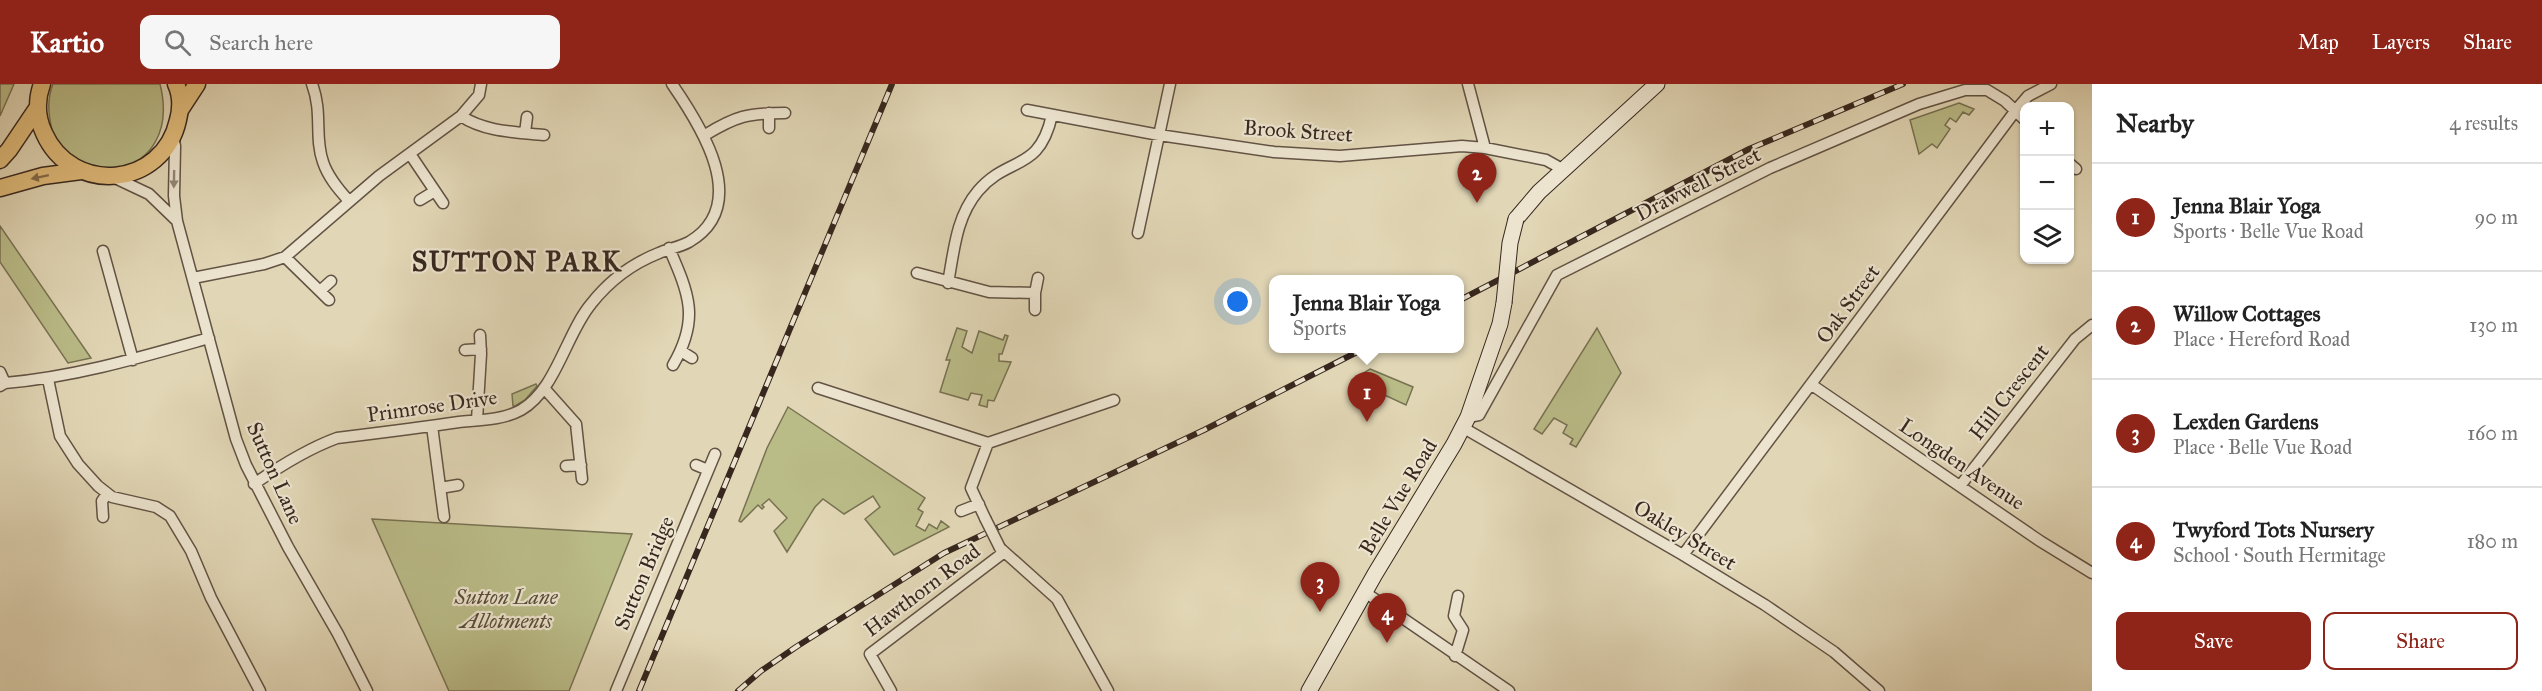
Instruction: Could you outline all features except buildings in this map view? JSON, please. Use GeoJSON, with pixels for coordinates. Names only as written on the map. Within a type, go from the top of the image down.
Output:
{"type":"FeatureCollection","features":[{"type":"Feature","properties":{"kind":"main road"},"geometry":{"type":"LineString","coordinates":[[42,84],[38,107],[40,124],[49,144],[63,160],[81,171],[97,176],[112,177],[135,171],[155,160],[173,136],[180,110],[196,84]]}},
{"type":"Feature","properties":{"kind":"main road"},"geometry":{"type":"LineString","coordinates":[[176,84],[180,110]]}},
{"type":"Feature","properties":{"kind":"main road"},"geometry":{"type":"LineString","coordinates":[[0,160],[38,107]]}},
{"type":"Feature","properties":{"kind":"main road"},"geometry":{"type":"LineString","coordinates":[[0,188],[43,176],[81,171]]}},
{"type":"Feature","properties":{"kind":"street"},"geometry":{"type":"LineString","coordinates":[[312,84],[318,100],[322,160],[331,180],[348,201]]}},
{"type":"Feature","properties":{"kind":"street"},"geometry":{"type":"LineString","coordinates":[[193,278],[264,264],[285,257],[319,230],[348,201],[461,116],[478,95],[481,84]]}},
{"type":"Feature","properties":{"kind":"street","name":"Primrose Drive"},"geometry":{"type":"LineString","coordinates":[[254,484],[279,466],[320,444],[337,438],[511,415],[523,409],[544,388],[588,307],[600,292],[631,267],[669,248],[686,244],[700,235],[712,222],[718,209],[718,179],[705,135],[672,84]]}},
{"type":"Feature","properties":{"kind":"street"},"geometry":{"type":"LineString","coordinates":[[1138,233],[1170,84]]}},
{"type":"Feature","properties":{"kind":"street"},"geometry":{"type":"LineString","coordinates":[[1468,84],[1485,148]]}},
{"type":"Feature","properties":{"kind":"street"},"geometry":{"type":"LineString","coordinates":[[1564,170],[1657,84]]}},
{"type":"Feature","properties":{"kind":"street","name":"Oak Street"},"geometry":{"type":"LineString","coordinates":[[1683,555],[1812,386],[2016,110],[2028,96],[2051,84]]}},
{"type":"Feature","properties":{"kind":"street","name":"Drawwell Street"},"geometry":{"type":"LineString","coordinates":[[1465,422],[1479,415],[1557,275],[1770,168],[1919,104],[1965,90],[1987,90],[2016,110]]}},
{"type":"Feature","properties":{"kind":"street","name":"Brook Street"},"geometry":{"type":"LineString","coordinates":[[1027,110],[1159,135],[1310,155],[1378,154],[1462,146],[1485,148],[1546,160],[1564,170]]}},
{"type":"Feature","properties":{"kind":"street"},"geometry":{"type":"LineString","coordinates":[[2016,110],[2020,114]]}},
{"type":"Feature","properties":{"kind":"street"},"geometry":{"type":"LineString","coordinates":[[769,113],[769,128]]}},
{"type":"Feature","properties":{"kind":"street"},"geometry":{"type":"LineString","coordinates":[[705,135],[735,117],[785,113]]}},
{"type":"Feature","properties":{"kind":"street"},"geometry":{"type":"LineString","coordinates":[[948,283],[955,240],[967,207],[986,182],[1034,154],[1042,144],[1052,115]]}},
{"type":"Feature","properties":{"kind":"street"},"geometry":{"type":"LineString","coordinates":[[461,116],[485,128],[544,135]]}},
{"type":"Feature","properties":{"kind":"street"},"geometry":{"type":"LineString","coordinates":[[525,133],[527,117]]}},
{"type":"Feature","properties":{"kind":"street","name":"Sutton Lane"},"geometry":{"type":"LineString","coordinates":[[173,136],[175,146],[174,196],[177,221],[236,439],[254,484],[367,691]]}},
{"type":"Feature","properties":{"kind":"street"},"geometry":{"type":"LineString","coordinates":[[410,154],[443,203]]}},
{"type":"Feature","properties":{"kind":"street","name":"Belle Vue Road"},"geometry":{"type":"LineString","coordinates":[[1309,691],[1465,422],[1500,324],[1510,243],[1516,219],[1539,192],[1564,170]]}},
{"type":"Feature","properties":{"kind":"street"},"geometry":{"type":"LineString","coordinates":[[112,177],[149,194],[177,221]]}},
{"type":"Feature","properties":{"kind":"street"},"geometry":{"type":"LineString","coordinates":[[420,201],[435,191]]}},
{"type":"Feature","properties":{"kind":"street"},"geometry":{"type":"LineString","coordinates":[[669,248],[685,283],[688,301],[688,334],[673,365]]}},
{"type":"Feature","properties":{"kind":"street"},"geometry":{"type":"LineString","coordinates":[[103,251],[133,360]]}},
{"type":"Feature","properties":{"kind":"street"},"geometry":{"type":"LineString","coordinates":[[285,257],[329,300]]}},
{"type":"Feature","properties":{"kind":"street"},"geometry":{"type":"LineString","coordinates":[[917,273],[948,283],[990,292],[1035,293]]}},
{"type":"Feature","properties":{"kind":"street"},"geometry":{"type":"LineString","coordinates":[[1035,310],[1038,278]]}},
{"type":"Feature","properties":{"kind":"street"},"geometry":{"type":"LineString","coordinates":[[320,291],[331,281]]}},
{"type":"Feature","properties":{"kind":"street","name":"Hill Crescent"},"geometry":{"type":"LineString","coordinates":[[1960,486],[2075,339],[2092,325]]}},
{"type":"Feature","properties":{"kind":"street"},"geometry":{"type":"LineString","coordinates":[[477,420],[480,335]]}},
{"type":"Feature","properties":{"kind":"street"},"geometry":{"type":"LineString","coordinates":[[0,372],[3,385],[48,379],[133,360],[209,338]]}},
{"type":"Feature","properties":{"kind":"street"},"geometry":{"type":"LineString","coordinates":[[465,350],[481,349]]}},
{"type":"Feature","properties":{"kind":"street"},"geometry":{"type":"LineString","coordinates":[[681,351],[692,358]]}},
{"type":"Feature","properties":{"kind":"street"},"geometry":{"type":"LineString","coordinates":[[48,379],[60,436],[78,464],[107,494],[133,504],[156,507],[170,516],[191,551],[211,598],[260,691]]}},
{"type":"Feature","properties":{"kind":"street","name":"Longden Avenue"},"geometry":{"type":"LineString","coordinates":[[1812,386],[2040,541],[2092,573]]}},
{"type":"Feature","properties":{"kind":"street"},"geometry":{"type":"LineString","coordinates":[[544,388],[576,424],[582,479]]}},
{"type":"Feature","properties":{"kind":"street"},"geometry":{"type":"LineString","coordinates":[[818,388],[988,443],[1114,400]]}},
{"type":"Feature","properties":{"kind":"street","name":"Oakley Street"},"geometry":{"type":"LineString","coordinates":[[1465,422],[1683,555],[1834,652],[1879,691]]}},
{"type":"Feature","properties":{"kind":"street"},"geometry":{"type":"LineString","coordinates":[[432,426],[444,517]]}},
{"type":"Feature","properties":{"kind":"street"},"geometry":{"type":"LineString","coordinates":[[988,443],[971,488],[985,518],[1002,550],[1058,599],[1108,691]]}},
{"type":"Feature","properties":{"kind":"street","name":"Sutton Bridge"},"geometry":{"type":"LineString","coordinates":[[616,691],[715,454]]}},
{"type":"Feature","properties":{"kind":"street"},"geometry":{"type":"LineString","coordinates":[[566,466],[581,465]]}},
{"type":"Feature","properties":{"kind":"street"},"geometry":{"type":"LineString","coordinates":[[696,465],[708,470]]}},
{"type":"Feature","properties":{"kind":"street"},"geometry":{"type":"LineString","coordinates":[[440,488],[458,485]]}},
{"type":"Feature","properties":{"kind":"street"},"geometry":{"type":"LineString","coordinates":[[103,517],[102,501],[107,494]]}},
{"type":"Feature","properties":{"kind":"street"},"geometry":{"type":"LineString","coordinates":[[961,511],[979,504]]}},
{"type":"Feature","properties":{"kind":"street","name":"Hawthorn Road"},"geometry":{"type":"LineString","coordinates":[[891,691],[870,654],[1002,550]]}},
{"type":"Feature","properties":{"kind":"street"},"geometry":{"type":"LineString","coordinates":[[1366,593],[1509,691]]}},
{"type":"Feature","properties":{"kind":"street"},"geometry":{"type":"LineString","coordinates":[[1455,656],[1463,630],[1454,616],[1458,596]]}},
{"type":"Feature","properties":{"kind":"green space"},"geometry":{"type":"Polygon","coordinates":[[[0,84],[14,84],[0,116],[0,84]]]}},
{"type":"Feature","properties":{"kind":"green space"},"geometry":{"type":"Polygon","coordinates":[[[53,84],[160,84],[163,117],[155,143],[139,160],[119,168],[96,169],[75,161],[59,145],[50,120],[49,102],[53,84]]]}},
{"type":"Feature","properties":{"kind":"green space"},"geometry":{"type":"Polygon","coordinates":[[[1959,103],[1974,109],[1969,115],[1963,112],[1956,122],[1950,118],[1945,125],[1950,129],[1937,148],[1932,144],[1919,154],[1910,120],[1959,103]]]}},
{"type":"Feature","properties":{"kind":"green space"},"geometry":{"type":"Polygon","coordinates":[[[0,226],[91,358],[68,363],[0,262],[0,226]]]}},
{"type":"Feature","properties":{"kind":"green space"},"geometry":{"type":"Polygon","coordinates":[[[957,328],[967,331],[962,347],[972,353],[979,331],[1003,340],[1005,335],[1008,336],[1002,354],[999,354],[999,361],[1011,362],[994,401],[988,400],[987,407],[979,405],[982,395],[971,393],[968,400],[940,392],[950,360],[946,360],[957,328]]]}},
{"type":"Feature","properties":{"kind":"green space"},"geometry":{"type":"Polygon","coordinates":[[[1597,328],[1621,373],[1576,447],[1570,444],[1573,439],[1563,433],[1567,425],[1554,418],[1542,434],[1534,429],[1597,328]]]}},
{"type":"Feature","properties":{"kind":"green space"},"geometry":{"type":"Polygon","coordinates":[[[1370,369],[1413,387],[1406,405],[1352,380],[1370,369]]]}},
{"type":"Feature","properties":{"kind":"green space"},"geometry":{"type":"Polygon","coordinates":[[[536,384],[537,386],[525,400],[513,406],[512,394],[536,384]]]}},
{"type":"Feature","properties":{"kind":"green space"},"geometry":{"type":"Polygon","coordinates":[[[788,407],[925,498],[918,509],[923,512],[916,526],[925,531],[929,524],[937,529],[941,521],[949,527],[894,555],[865,519],[880,507],[873,496],[844,514],[823,499],[815,507],[787,552],[774,531],[787,518],[769,499],[762,505],[764,507],[762,509],[758,505],[741,522],[739,521],[767,448],[788,407]]]}},
{"type":"Feature","properties":{"kind":"green space","name":"Sutton Lane Allotments"},"geometry":{"type":"Polygon","coordinates":[[[372,519],[632,534],[569,691],[449,691],[372,519]]]}},
{"type":"Feature","properties":{"kind":"railway"},"geometry":{"type":"LineString","coordinates":[[639,691],[892,84]]}},
{"type":"Feature","properties":{"kind":"railway"},"geometry":{"type":"LineString","coordinates":[[1464,298],[1749,149],[1903,84]]}},
{"type":"Feature","properties":{"kind":"railway"},"geometry":{"type":"LineString","coordinates":[[738,691],[761,671],[796,647],[944,553],[1204,430],[1355,353]]}},
{"type":"Feature","properties":{"kind":"place","name":"Willow Cottages"},"geometry":{"type":"Point","coordinates":[1477,203]}},
{"type":"Feature","properties":{"kind":"place","name":"Jenna Blair Yoga"},"geometry":{"type":"Point","coordinates":[1367,422]}},
{"type":"Feature","properties":{"kind":"place","name":"Lexden Gardens"},"geometry":{"type":"Point","coordinates":[1320,612]}},
{"type":"Feature","properties":{"kind":"place","name":"Twyford Tots Nursery"},"geometry":{"type":"Point","coordinates":[1387,643]}},
{"type":"Feature","properties":{"kind":"district","name":"SUTTON PARK"},"geometry":{"type":"Point","coordinates":[517,261]}}]}
